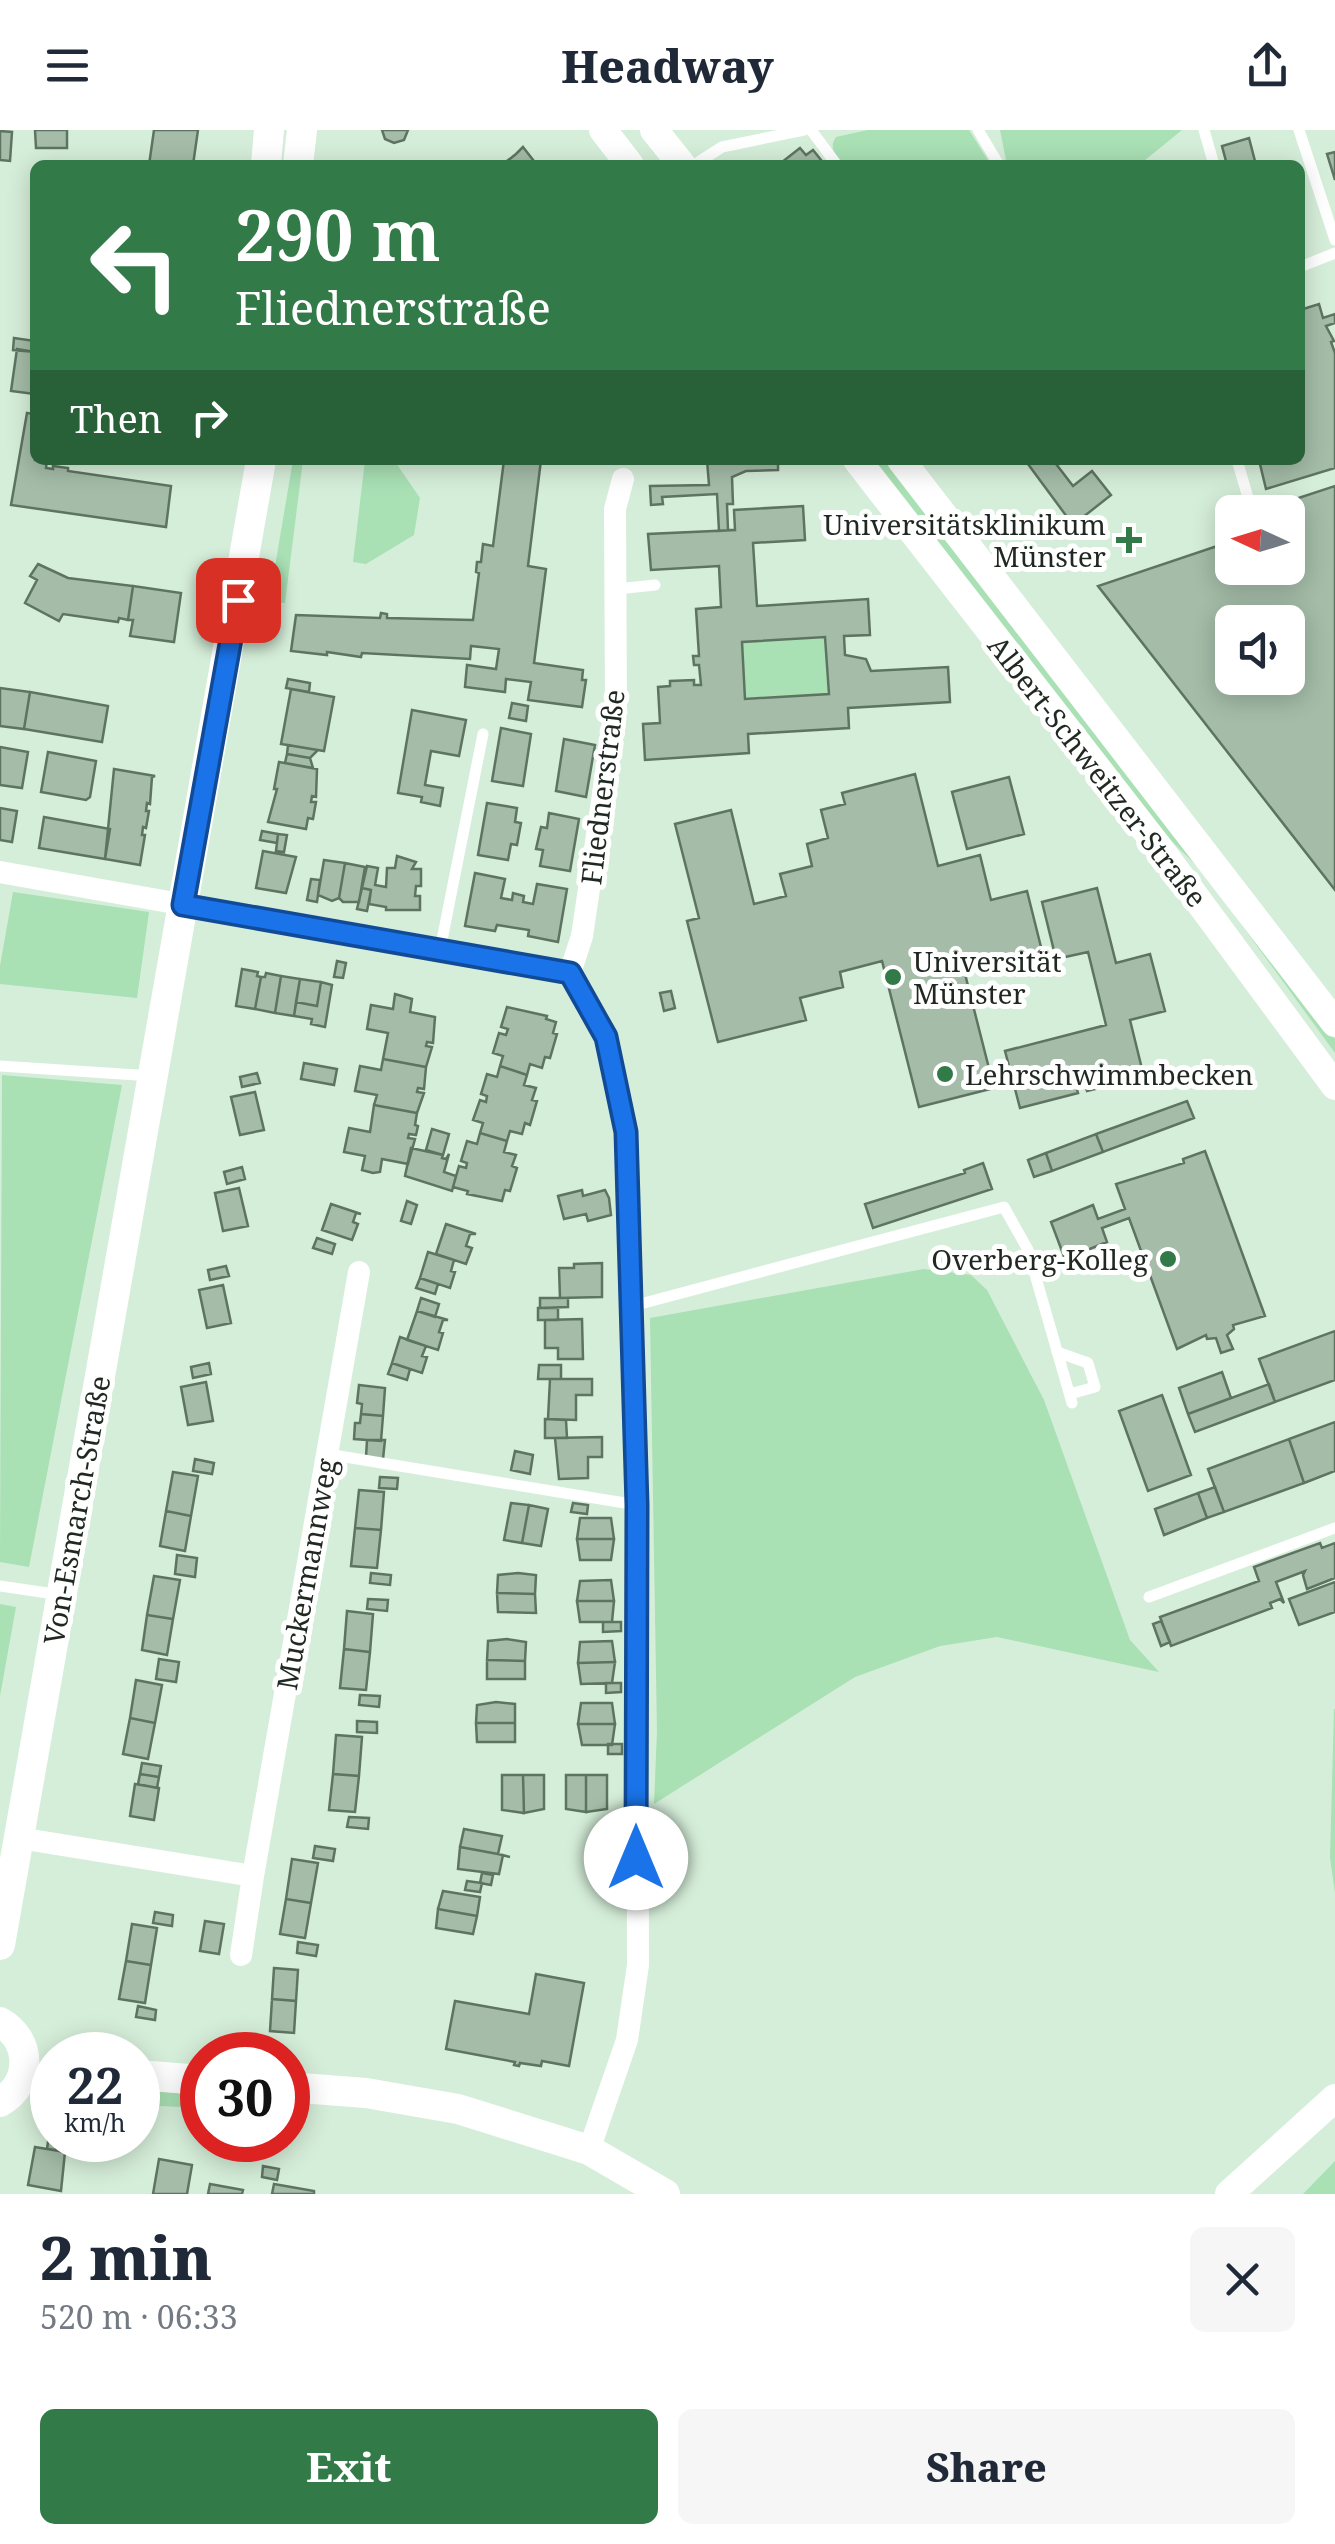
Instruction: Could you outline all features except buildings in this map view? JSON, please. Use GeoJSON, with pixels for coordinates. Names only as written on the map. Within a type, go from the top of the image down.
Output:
{"type":"FeatureCollection","features":[{"type":"Feature","properties":{"kind":"main road"},"geometry":{"type":"LineString","coordinates":[[299,160],[302,130]]}},
{"type":"Feature","properties":{"kind":"main road","name":"Von-Esmarch-Straße"},"geometry":{"type":"LineString","coordinates":[[0,1945],[4,1900],[19,1838],[260,465]]}},
{"type":"Feature","properties":{"kind":"main road"},"geometry":{"type":"LineString","coordinates":[[0,2022],[18,2036],[30,2056]]}},
{"type":"Feature","properties":{"kind":"main road"},"geometry":{"type":"LineString","coordinates":[[0,2102],[30,2074]]}},
{"type":"Feature","properties":{"kind":"main road"},"geometry":{"type":"LineString","coordinates":[[310,2088],[458,2109],[590,2150],[665,2194]]}},
{"type":"Feature","properties":{"kind":"street"},"geometry":{"type":"LineString","coordinates":[[602,130],[626,160]]}},
{"type":"Feature","properties":{"kind":"street"},"geometry":{"type":"LineString","coordinates":[[654,130],[678,160]]}},
{"type":"Feature","properties":{"kind":"street","name":"Albert-Schweitzer-Straße"},"geometry":{"type":"LineString","coordinates":[[861,465],[1160,849],[1335,1086]]}},
{"type":"Feature","properties":{"kind":"street","name":"Albert-Schweitzer-Straße"},"geometry":{"type":"LineString","coordinates":[[906,465],[1335,1024]]}},
{"type":"Feature","properties":{"kind":"street","name":"Fliednerstraße"},"geometry":{"type":"LineString","coordinates":[[570,973],[582,936],[616,707],[616,509],[623,479]]}},
{"type":"Feature","properties":{"kind":"street"},"geometry":{"type":"LineString","coordinates":[[0,872],[570,973],[606,1037],[626,1132],[637,1505],[638,1964],[627,2040],[590,2150]]}},
{"type":"Feature","properties":{"kind":"street","name":"Muckermannweg"},"geometry":{"type":"LineString","coordinates":[[242,1955],[252,1876],[359,1272]]}},
{"type":"Feature","properties":{"kind":"street"},"geometry":{"type":"LineString","coordinates":[[19,1838],[252,1876]]}},
{"type":"Feature","properties":{"kind":"street"},"geometry":{"type":"LineString","coordinates":[[1229,2194],[1335,2098]]}},
{"type":"Feature","properties":{"kind":"lane"},"geometry":{"type":"LineString","coordinates":[[702,160],[722,147],[807,130],[834,160]]}},
{"type":"Feature","properties":{"kind":"lane"},"geometry":{"type":"LineString","coordinates":[[978,130],[996,160]]}},
{"type":"Feature","properties":{"kind":"lane"},"geometry":{"type":"LineString","coordinates":[[1204,130],[1213,160]]}},
{"type":"Feature","properties":{"kind":"lane"},"geometry":{"type":"LineString","coordinates":[[1299,130],[1335,240]]}},
{"type":"Feature","properties":{"kind":"lane"},"geometry":{"type":"LineString","coordinates":[[1305,265],[1335,253]]}},
{"type":"Feature","properties":{"kind":"lane"},"geometry":{"type":"LineString","coordinates":[[1239,465],[1248,495]]}},
{"type":"Feature","properties":{"kind":"lane"},"geometry":{"type":"LineString","coordinates":[[617,588],[655,585]]}},
{"type":"Feature","properties":{"kind":"lane"},"geometry":{"type":"LineString","coordinates":[[440,950],[483,734]]}},
{"type":"Feature","properties":{"kind":"lane"},"geometry":{"type":"LineString","coordinates":[[0,1066],[152,1076]]}},
{"type":"Feature","properties":{"kind":"lane"},"geometry":{"type":"LineString","coordinates":[[630,1307],[1004,1207],[1028,1250],[1057,1352],[1071,1399],[1094,1387],[1088,1363],[1057,1352]]}},
{"type":"Feature","properties":{"kind":"lane"},"geometry":{"type":"LineString","coordinates":[[327,1454],[637,1505]]}},
{"type":"Feature","properties":{"kind":"lane"},"geometry":{"type":"LineString","coordinates":[[1149,1597],[1335,1528]]}},
{"type":"Feature","properties":{"kind":"lane"},"geometry":{"type":"LineString","coordinates":[[0,1586],[61,1596]]}},
{"type":"Feature","properties":{"kind":"green space"},"geometry":{"type":"Polygon","coordinates":[[[868,130],[969,130],[988,160],[840,160],[833,148],[836,137],[868,130]]]}},
{"type":"Feature","properties":{"kind":"green space"},"geometry":{"type":"Polygon","coordinates":[[[1000,130],[1182,130],[1145,160],[1006,160],[1000,130]]]}},
{"type":"Feature","properties":{"kind":"green space"},"geometry":{"type":"Polygon","coordinates":[[[292,465],[302,465],[285,603],[269,602],[292,465]]]}},
{"type":"Feature","properties":{"kind":"green space"},"geometry":{"type":"Polygon","coordinates":[[[364,465],[397,465],[420,498],[414,535],[366,564],[353,562],[364,465]]]}},
{"type":"Feature","properties":{"kind":"green space"},"geometry":{"type":"Polygon","coordinates":[[[873,465],[894,465],[1281,965],[1335,1039],[1335,1053],[1203,872],[1142,812],[873,465]]]}},
{"type":"Feature","properties":{"kind":"green space"},"geometry":{"type":"Polygon","coordinates":[[[825,637],[829,694],[745,699],[742,642],[825,637]]]}},
{"type":"Feature","properties":{"kind":"green space"},"geometry":{"type":"Polygon","coordinates":[[[13,892],[149,912],[137,998],[0,984],[13,892]]]}},
{"type":"Feature","properties":{"kind":"green space"},"geometry":{"type":"Polygon","coordinates":[[[2,1075],[122,1085],[29,1567],[0,1562],[2,1075]]]}},
{"type":"Feature","properties":{"kind":"green space"},"geometry":{"type":"Polygon","coordinates":[[[924,1269],[971,1275],[987,1290],[1044,1400],[1130,1640],[1159,1672],[997,1637],[940,1646],[855,1677],[654,1804],[657,1731],[650,1318],[924,1269]]]}},
{"type":"Feature","properties":{"kind":"green space"},"geometry":{"type":"Polygon","coordinates":[[[0,1604],[16,1607],[0,1696],[0,1604]]]}},
{"type":"Feature","properties":{"kind":"green space"},"geometry":{"type":"Polygon","coordinates":[[[1335,1709],[1335,1893],[1330,1858],[1335,1709]]]}},
{"type":"Feature","properties":{"kind":"green space"},"geometry":{"type":"Polygon","coordinates":[[[160,2092],[180,2093],[180,2107],[160,2106],[160,2092]]]}},
{"type":"Feature","properties":{"kind":"green space"},"geometry":{"type":"Polygon","coordinates":[[[1335,2161],[1335,2194],[1303,2194],[1335,2161]]]}},
{"type":"Feature","properties":{"kind":"place","name":"Universitätsklinikum Münster"},"geometry":{"type":"Point","coordinates":[1129,540]}},
{"type":"Feature","properties":{"kind":"place","name":"Universität Münster"},"geometry":{"type":"Point","coordinates":[893,977]}},
{"type":"Feature","properties":{"kind":"place","name":"Lehrschwimmbecken"},"geometry":{"type":"Point","coordinates":[945,1074]}},
{"type":"Feature","properties":{"kind":"place","name":"Overberg-Kolleg"},"geometry":{"type":"Point","coordinates":[1168,1259]}},
{"type":"Feature","properties":{"kind":"route"},"geometry":{"type":"LineString","coordinates":[[238,600],[183,905],[570,973],[606,1037],[626,1132],[637,1505],[636,1858]]}}]}
